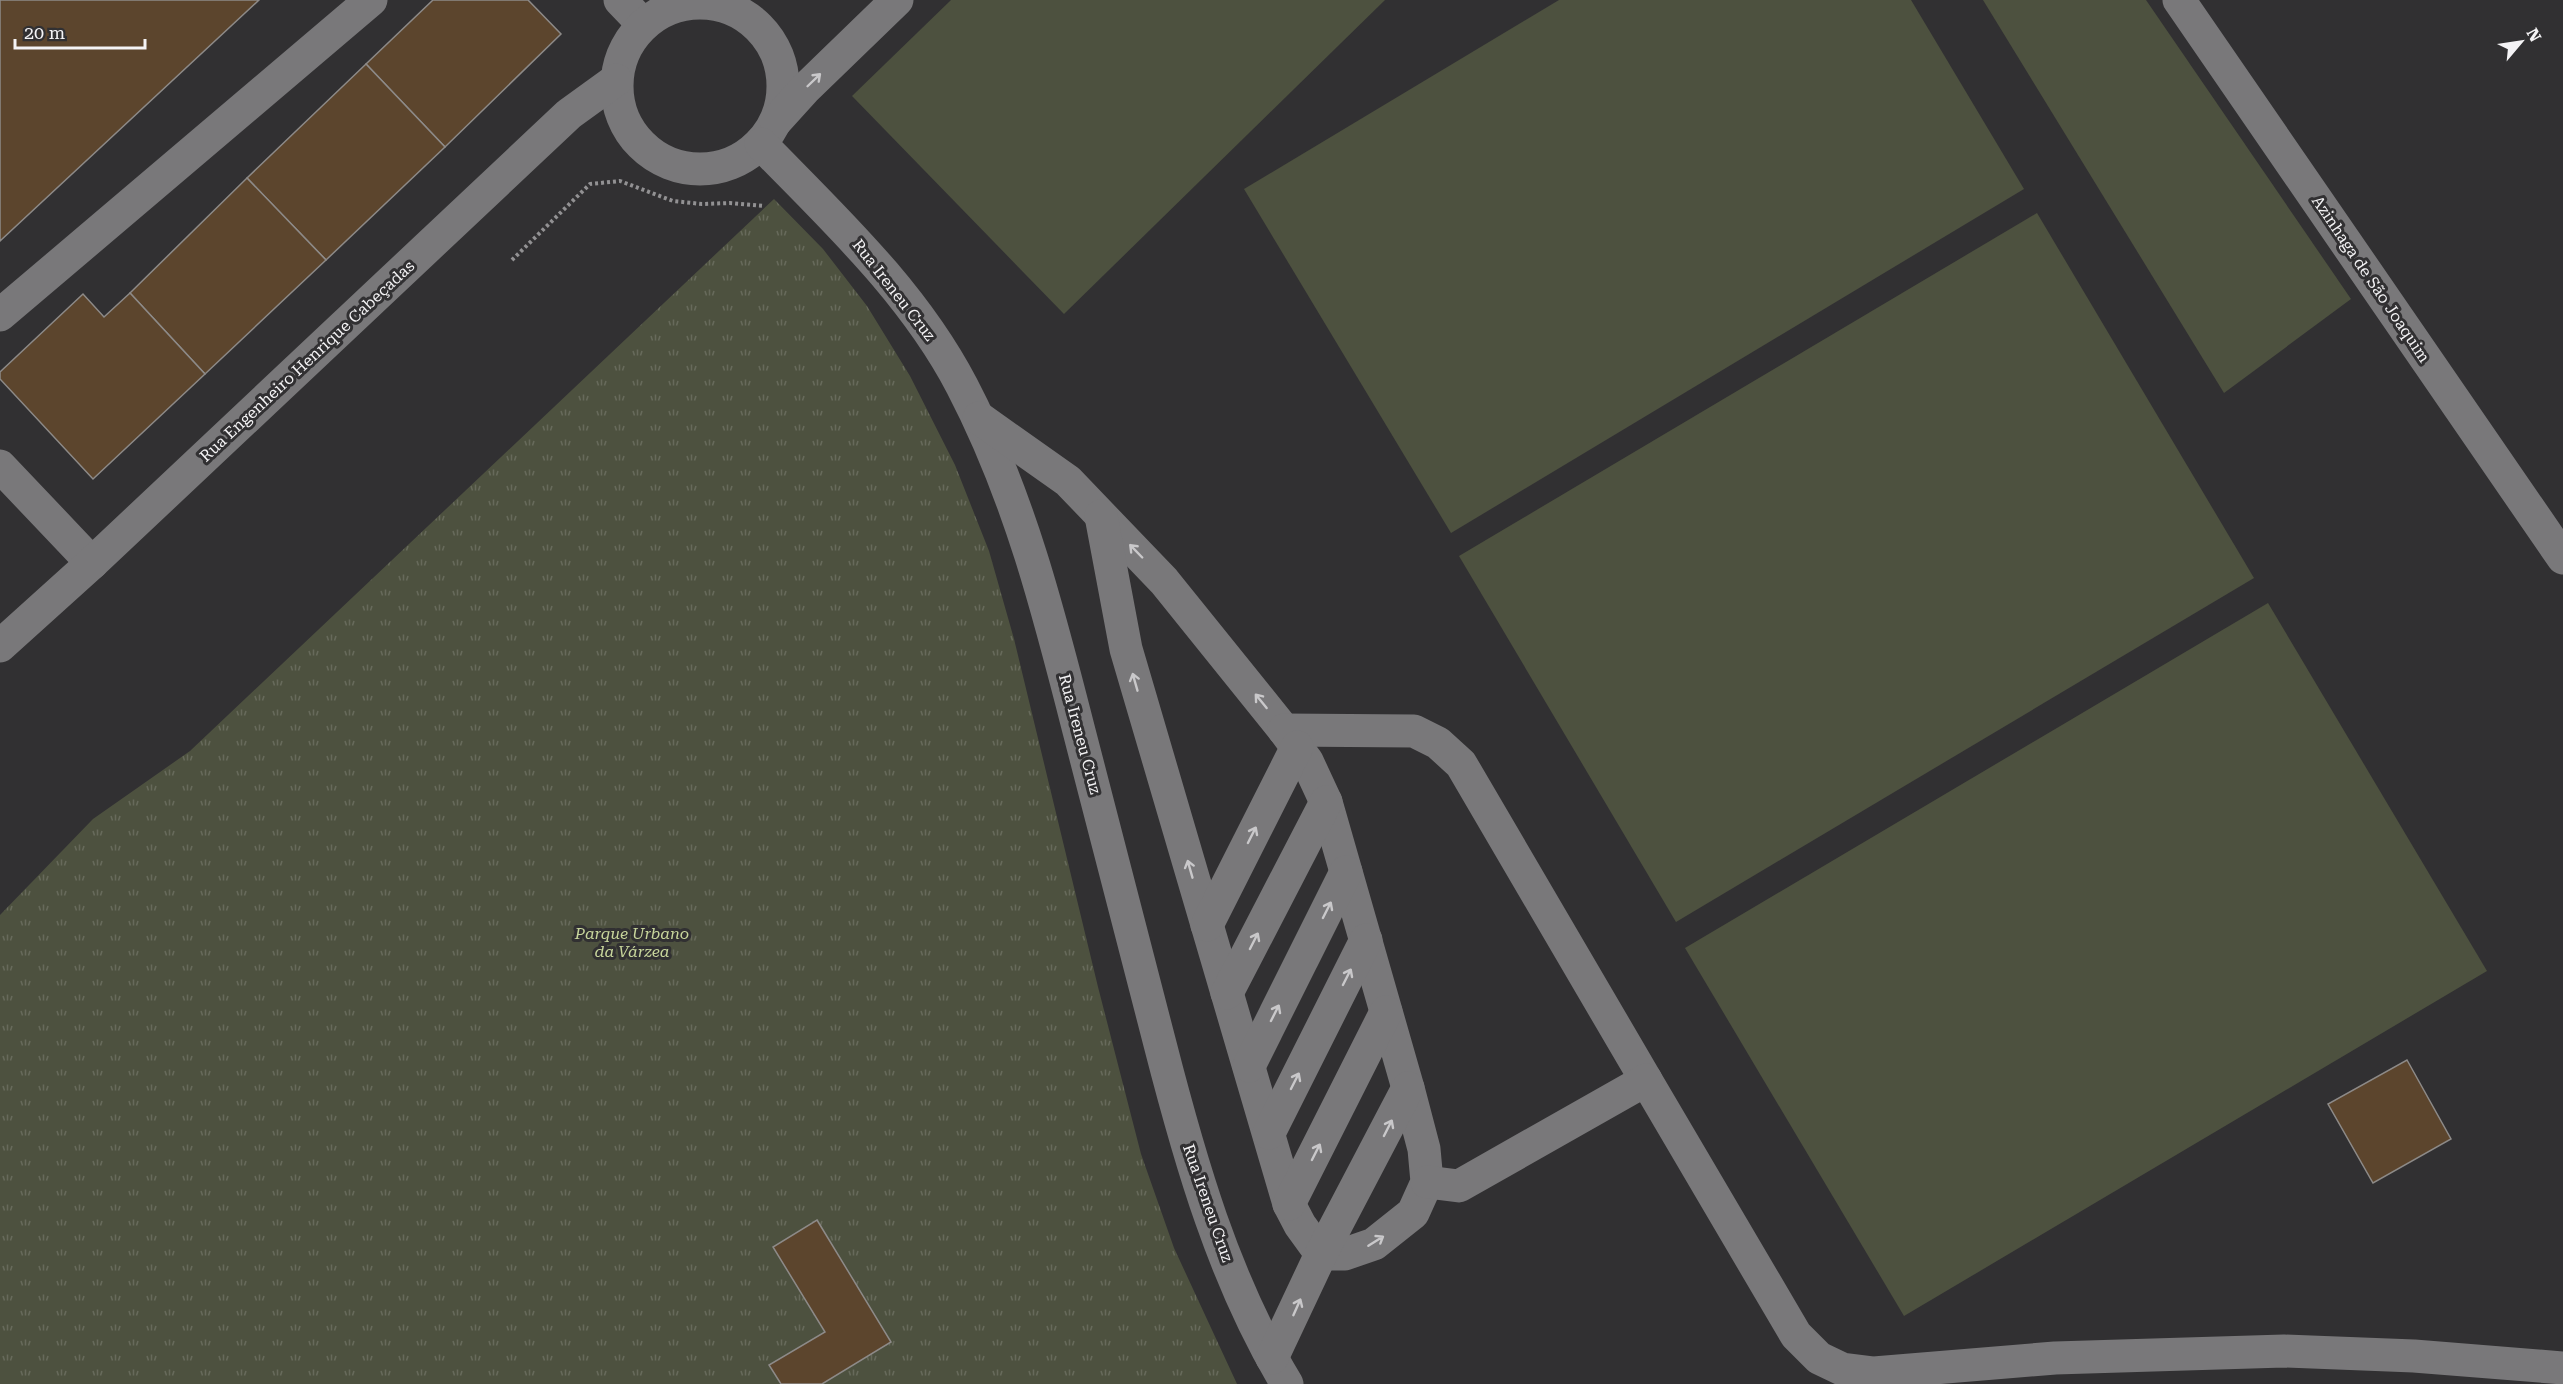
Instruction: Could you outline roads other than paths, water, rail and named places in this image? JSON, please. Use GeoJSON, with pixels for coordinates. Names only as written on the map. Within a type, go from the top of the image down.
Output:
{"type":"FeatureCollection","features":[{"type":"Feature","properties":{"kind":"street"},"geometry":{"type":"LineString","coordinates":[[0,315],[371,0]]}},
{"type":"Feature","properties":{"kind":"street"},"geometry":{"type":"LineString","coordinates":[[620,0],[643,24]]}},
{"type":"Feature","properties":{"kind":"street"},"geometry":{"type":"LineString","coordinates":[[768,133],[783,98],[783,72],[774,48],[759,27],[739,12],[715,3],[691,1],[665,9],[643,24],[630,40],[620,59],[616,80],[618,106],[628,129],[644,149],[666,163],[691,170],[716,168],[741,159],[768,133],[805,89],[897,0]]}},
{"type":"Feature","properties":{"kind":"street","name":"Azinhaga de São Joaquim"},"geometry":{"type":"LineString","coordinates":[[2179,0],[2563,558]]}},
{"type":"Feature","properties":{"kind":"street","name":"Rua Engenheiro Henrique Cabeçadas"},"geometry":{"type":"LineString","coordinates":[[0,646],[92,563],[569,114],[616,80]]}},
{"type":"Feature","properties":{"kind":"street","name":"Rua Ireneu Cruz"},"geometry":{"type":"LineString","coordinates":[[768,133],[907,303],[960,382],[979,418],[1015,506],[1040,582],[1169,1079],[1203,1197],[1246,1305],[1280,1371]]}},
{"type":"Feature","properties":{"kind":"street"},"geometry":{"type":"LineString","coordinates":[[979,418],[1068,481],[1164,581],[1307,761],[1326,802],[1408,1088],[1424,1149],[1427,1182],[1413,1214],[1374,1244],[1345,1254],[1321,1254]]}},
{"type":"Feature","properties":{"kind":"street"},"geometry":{"type":"LineString","coordinates":[[0,466],[92,563]]}},
{"type":"Feature","properties":{"kind":"street"},"geometry":{"type":"LineString","coordinates":[[1101,516],[1126,649],[1289,1204],[1300,1225],[1321,1254]]}},
{"type":"Feature","properties":{"kind":"street"},"geometry":{"type":"LineString","coordinates":[[1290,738],[1414,731],[1438,743],[1461,764],[1796,1335],[1819,1358],[1842,1369],[1874,1373],[2055,1358],[2284,1351],[2414,1356],[2563,1368]]}},
{"type":"Feature","properties":{"kind":"street"},"geometry":{"type":"LineString","coordinates":[[1207,925],[1290,738]]}},
{"type":"Feature","properties":{"kind":"street"},"geometry":{"type":"LineString","coordinates":[[1227,993],[1326,802]]}},
{"type":"Feature","properties":{"kind":"street"},"geometry":{"type":"LineString","coordinates":[[1249,1066],[1347,872]]}},
{"type":"Feature","properties":{"kind":"street"},"geometry":{"type":"LineString","coordinates":[[1269,1133],[1366,940]]}},
{"type":"Feature","properties":{"kind":"street"},"geometry":{"type":"LineString","coordinates":[[1289,1204],[1386,1012]]}},
{"type":"Feature","properties":{"kind":"street"},"geometry":{"type":"LineString","coordinates":[[1427,1182],[1459,1186],[1646,1080]]}},
{"type":"Feature","properties":{"kind":"street"},"geometry":{"type":"LineString","coordinates":[[1280,1371],[1321,1254],[1408,1088]]}},
{"type":"Feature","properties":{"kind":"park label","name":"Parque Urbano da Várzea"},"geometry":{"type":"Point","coordinates":[632,942]}}]}
